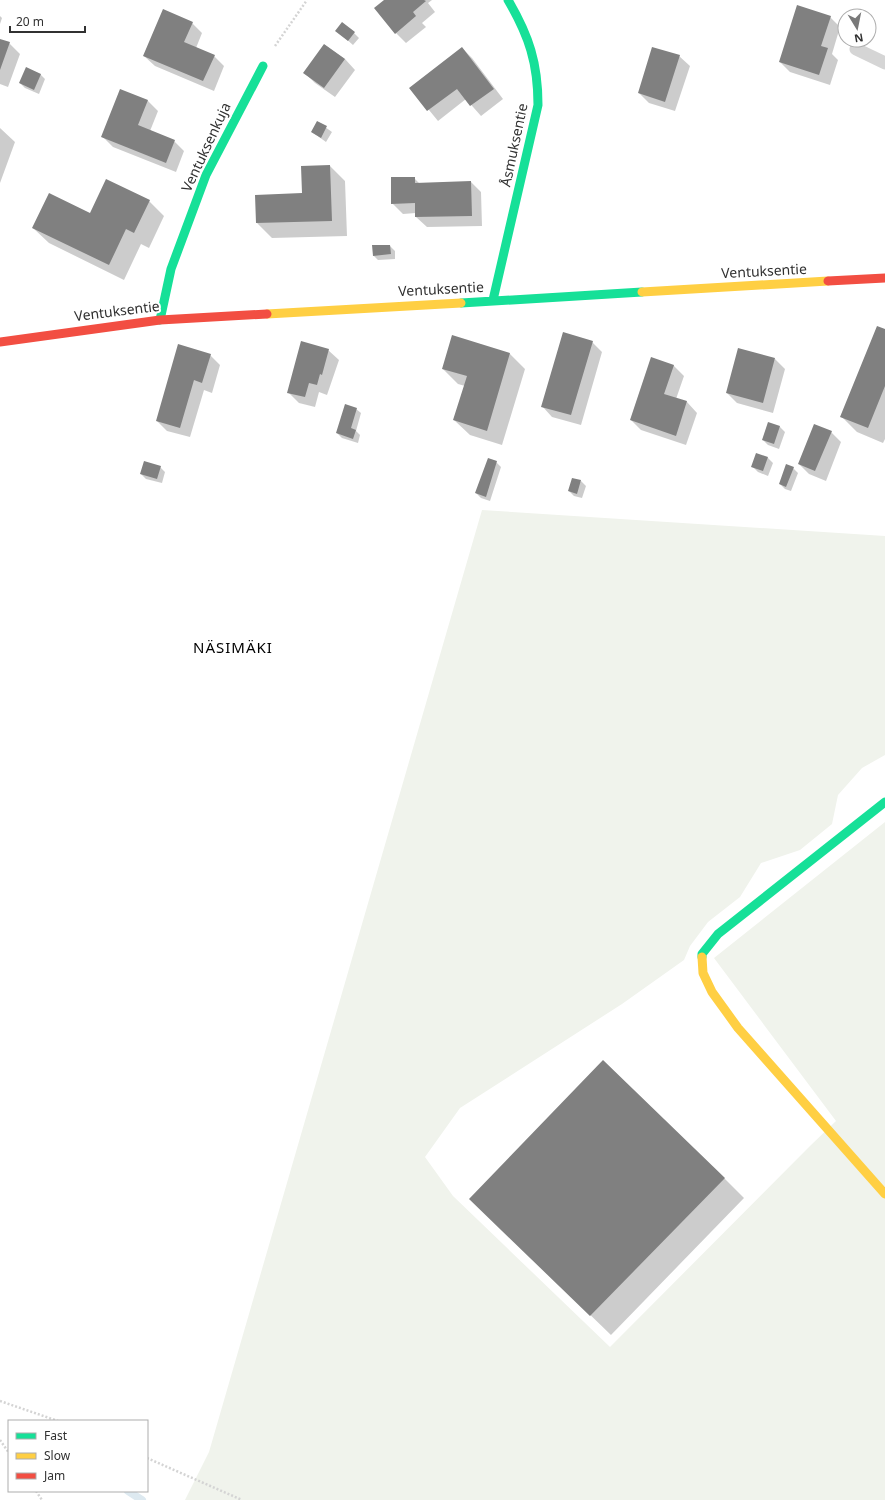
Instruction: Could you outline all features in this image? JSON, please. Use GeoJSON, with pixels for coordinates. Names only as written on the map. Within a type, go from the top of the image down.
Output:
{"type":"FeatureCollection","features":[{"type":"Feature","properties":{"kind":"street","name":"Åsmuksentie"},"geometry":{"type":"LineString","coordinates":[[493,300],[538,105],[538,80],[534,51],[519,18],[508,0]]}},
{"type":"Feature","properties":{"kind":"street","name":"Ventuksenkuja"},"geometry":{"type":"LineString","coordinates":[[160,320],[171,269],[206,175],[264,66]]}},
{"type":"Feature","properties":{"kind":"street","name":"Ventuksentie"},"geometry":{"type":"LineString","coordinates":[[0,342],[92,328],[160,320],[885,278]]}},
{"type":"Feature","properties":{"kind":"street"},"geometry":{"type":"LineString","coordinates":[[885,802],[718,934],[702,954],[703,973],[712,992],[738,1028],[885,1194]]}},
{"type":"Feature","properties":{"kind":"lane"},"geometry":{"type":"LineString","coordinates":[[856,50],[885,63]]}},
{"type":"Feature","properties":{"kind":"path"},"geometry":{"type":"LineString","coordinates":[[264,66],[282,34],[307,0]]}},
{"type":"Feature","properties":{"kind":"path"},"geometry":{"type":"LineString","coordinates":[[0,1400],[55,1420]]}},
{"type":"Feature","properties":{"kind":"path"},"geometry":{"type":"LineString","coordinates":[[0,1440],[8,1452]]}},
{"type":"Feature","properties":{"kind":"path"},"geometry":{"type":"LineString","coordinates":[[148,1458],[242,1500]]}},
{"type":"Feature","properties":{"kind":"shaded area"},"geometry":{"type":"Polygon","coordinates":[[[482,510],[885,536],[885,755],[862,768],[838,795],[832,824],[800,850],[761,863],[740,897],[708,922],[690,946],[684,960],[622,1004],[460,1108],[425,1157],[453,1196],[610,1347],[836,1121],[714,958],[885,822],[885,1500],[185,1500],[209,1452],[482,510]]]}},
{"type":"Feature","properties":{"kind":"building"},"geometry":{"type":"Polygon","coordinates":[[[384,0],[426,1],[413,12],[416,16],[395,34],[374,8],[384,0]]]}},
{"type":"Feature","properties":{"kind":"building"},"geometry":{"type":"Polygon","coordinates":[[[797,5],[831,16],[821,46],[828,48],[819,75],[779,62],[797,5]]]}},
{"type":"Feature","properties":{"kind":"building"},"geometry":{"type":"Polygon","coordinates":[[[163,9],[193,22],[184,42],[215,55],[203,81],[143,56],[163,9]]]}},
{"type":"Feature","properties":{"kind":"building"},"geometry":{"type":"Polygon","coordinates":[[[342,22],[355,32],[348,41],[335,31],[342,22]]]}},
{"type":"Feature","properties":{"kind":"building"},"geometry":{"type":"Polygon","coordinates":[[[0,39],[10,42],[0,70],[0,39]]]}},
{"type":"Feature","properties":{"kind":"building"},"geometry":{"type":"Polygon","coordinates":[[[324,44],[345,59],[324,88],[303,73],[324,44]]]}},
{"type":"Feature","properties":{"kind":"building"},"geometry":{"type":"Polygon","coordinates":[[[462,47],[494,89],[470,106],[457,89],[427,111],[409,88],[462,47]]]}},
{"type":"Feature","properties":{"kind":"building"},"geometry":{"type":"Polygon","coordinates":[[[652,47],[680,55],[665,102],[638,93],[652,47]]]}},
{"type":"Feature","properties":{"kind":"building"},"geometry":{"type":"Polygon","coordinates":[[[26,67],[41,74],[34,90],[19,83],[26,67]]]}},
{"type":"Feature","properties":{"kind":"building"},"geometry":{"type":"Polygon","coordinates":[[[120,89],[148,100],[138,125],[175,140],[166,163],[101,137],[120,89]]]}},
{"type":"Feature","properties":{"kind":"building"},"geometry":{"type":"Polygon","coordinates":[[[317,121],[327,126],[321,138],[311,132],[317,121]]]}},
{"type":"Feature","properties":{"kind":"building"},"geometry":{"type":"Polygon","coordinates":[[[330,165],[332,221],[256,223],[255,195],[302,193],[301,166],[330,165]]]}},
{"type":"Feature","properties":{"kind":"building"},"geometry":{"type":"Polygon","coordinates":[[[391,177],[415,177],[415,183],[471,181],[472,216],[415,217],[415,203],[391,204],[391,177]]]}},
{"type":"Feature","properties":{"kind":"building"},"geometry":{"type":"Polygon","coordinates":[[[106,179],[150,200],[134,233],[126,229],[109,265],[32,228],[49,193],[90,213],[106,179]]]}},
{"type":"Feature","properties":{"kind":"building"},"geometry":{"type":"Polygon","coordinates":[[[372,245],[390,245],[391,254],[373,256],[372,245]]]}},
{"type":"Feature","properties":{"kind":"building"},"geometry":{"type":"Polygon","coordinates":[[[877,326],[885,329],[885,386],[868,428],[840,417],[877,326]]]}},
{"type":"Feature","properties":{"kind":"building"},"geometry":{"type":"Polygon","coordinates":[[[563,332],[593,341],[571,415],[541,407],[563,332]]]}},
{"type":"Feature","properties":{"kind":"building"},"geometry":{"type":"Polygon","coordinates":[[[452,335],[510,353],[487,431],[453,420],[467,376],[442,369],[452,335]]]}},
{"type":"Feature","properties":{"kind":"building"},"geometry":{"type":"Polygon","coordinates":[[[301,341],[329,349],[322,375],[320,374],[317,385],[309,383],[305,397],[287,393],[301,341]]]}},
{"type":"Feature","properties":{"kind":"building"},"geometry":{"type":"Polygon","coordinates":[[[178,344],[211,354],[202,383],[194,380],[180,428],[156,421],[178,344]]]}},
{"type":"Feature","properties":{"kind":"building"},"geometry":{"type":"Polygon","coordinates":[[[738,348],[775,358],[763,403],[726,393],[738,348]]]}},
{"type":"Feature","properties":{"kind":"building"},"geometry":{"type":"Polygon","coordinates":[[[651,357],[674,365],[664,394],[687,401],[676,436],[630,420],[651,357]]]}},
{"type":"Feature","properties":{"kind":"building"},"geometry":{"type":"Polygon","coordinates":[[[345,404],[357,408],[351,428],[356,430],[353,439],[336,433],[345,404]]]}},
{"type":"Feature","properties":{"kind":"building"},"geometry":{"type":"Polygon","coordinates":[[[768,422],[780,426],[774,444],[762,440],[768,422]]]}},
{"type":"Feature","properties":{"kind":"building"},"geometry":{"type":"Polygon","coordinates":[[[814,424],[832,431],[815,471],[798,464],[814,424]]]}},
{"type":"Feature","properties":{"kind":"building"},"geometry":{"type":"Polygon","coordinates":[[[756,453],[768,457],[763,471],[751,467],[756,453]]]}},
{"type":"Feature","properties":{"kind":"building"},"geometry":{"type":"Polygon","coordinates":[[[488,458],[497,461],[486,497],[475,493],[488,458]]]}},
{"type":"Feature","properties":{"kind":"building"},"geometry":{"type":"Polygon","coordinates":[[[144,461],[161,466],[157,479],[140,474],[144,461]]]}},
{"type":"Feature","properties":{"kind":"building"},"geometry":{"type":"Polygon","coordinates":[[[786,464],[794,467],[786,487],[779,484],[786,464]]]}},
{"type":"Feature","properties":{"kind":"building"},"geometry":{"type":"Polygon","coordinates":[[[572,478],[581,480],[577,494],[568,491],[572,478]]]}},
{"type":"Feature","properties":{"kind":"building"},"geometry":{"type":"Polygon","coordinates":[[[603,1060],[725,1178],[590,1316],[469,1199],[603,1060]]]}},
{"type":"Feature","properties":{"kind":"waterway"},"geometry":{"type":"LineString","coordinates":[[130,1492],[142,1500]]}},
{"type":"Feature","properties":{"kind":"traffic: fast"},"geometry":{"type":"LineString","coordinates":[[493,300],[538,105],[538,90],[531,50],[522,26],[508,0]]}},
{"type":"Feature","properties":{"kind":"traffic: fast"},"geometry":{"type":"LineString","coordinates":[[160,320],[171,269],[206,175],[263,66]]}},
{"type":"Feature","properties":{"kind":"traffic: fast"},"geometry":{"type":"LineString","coordinates":[[461,303],[642,292]]}},
{"type":"Feature","properties":{"kind":"traffic: fast"},"geometry":{"type":"LineString","coordinates":[[702,957],[702,954],[718,934],[885,802]]}},
{"type":"Feature","properties":{"kind":"traffic: slow"},"geometry":{"type":"LineString","coordinates":[[642,292],[828,281]]}},
{"type":"Feature","properties":{"kind":"traffic: slow"},"geometry":{"type":"LineString","coordinates":[[267,314],[461,303]]}},
{"type":"Feature","properties":{"kind":"traffic: slow"},"geometry":{"type":"LineString","coordinates":[[702,957],[703,973],[712,992],[738,1028],[885,1194]]}},
{"type":"Feature","properties":{"kind":"traffic: jam"},"geometry":{"type":"LineString","coordinates":[[828,281],[885,278]]}},
{"type":"Feature","properties":{"kind":"traffic: jam"},"geometry":{"type":"LineString","coordinates":[[0,342],[160,320],[267,314]]}},
{"type":"Feature","properties":{"kind":"district","name":"NÄSIMÄKI"},"geometry":{"type":"Point","coordinates":[233,648]}}]}
